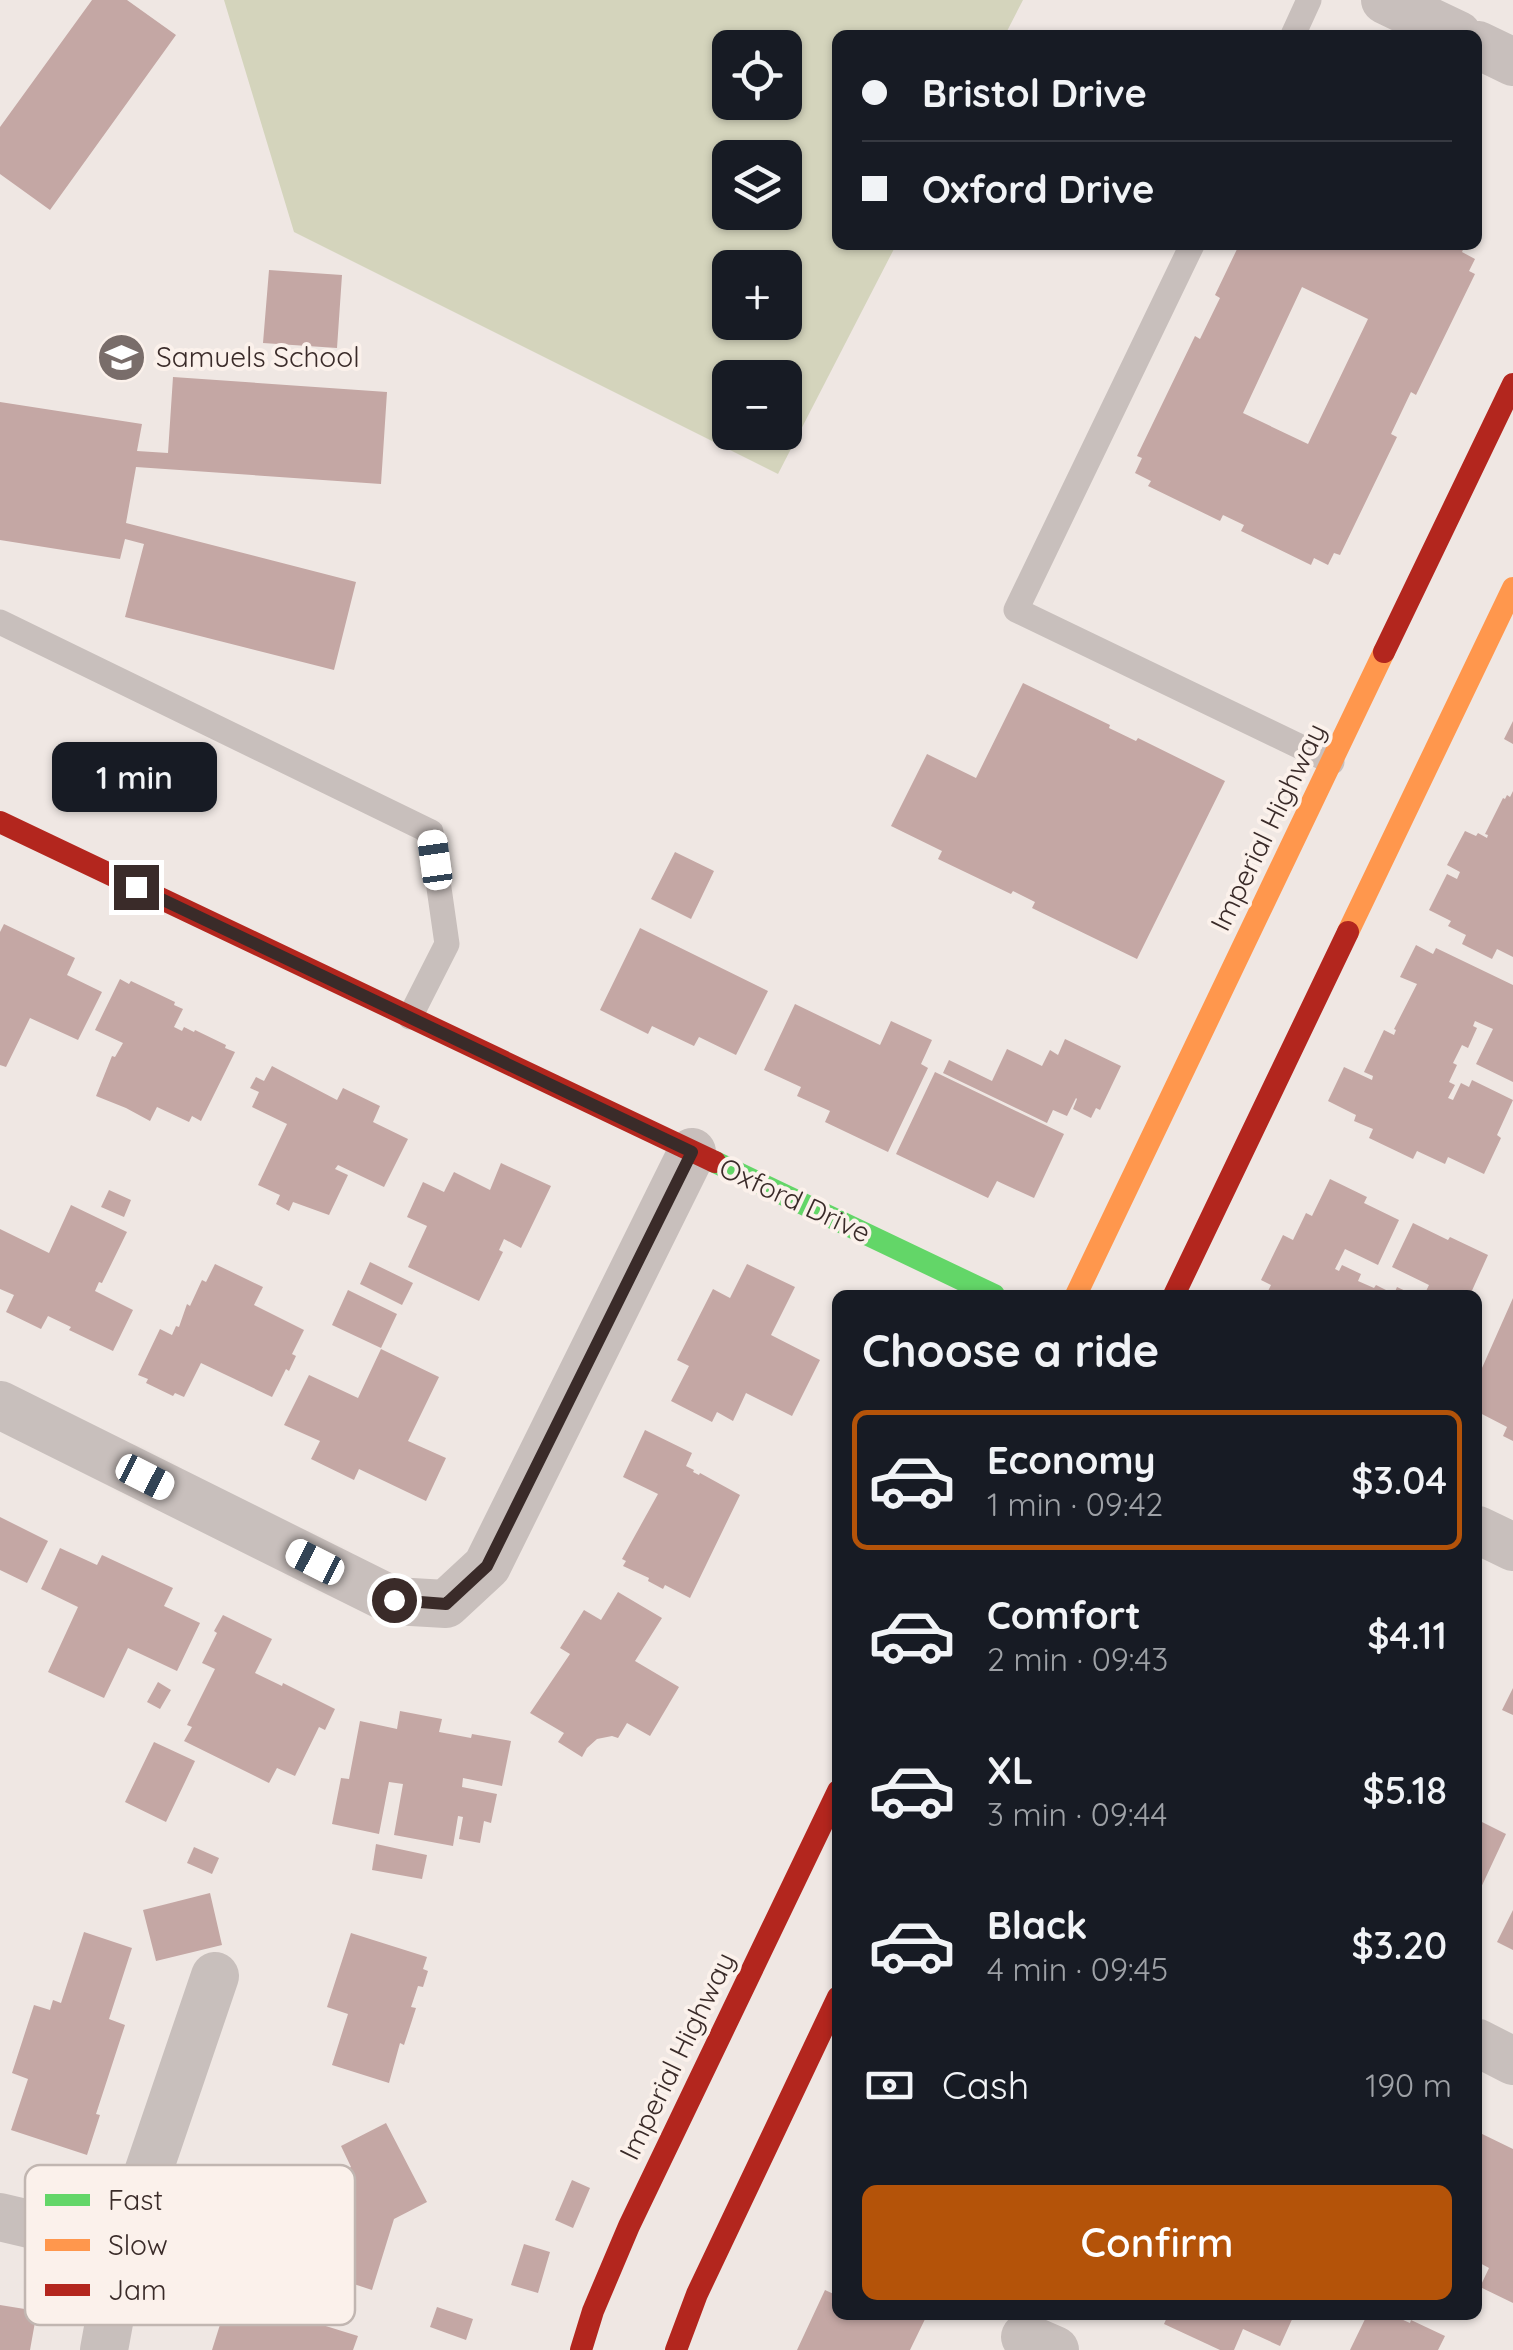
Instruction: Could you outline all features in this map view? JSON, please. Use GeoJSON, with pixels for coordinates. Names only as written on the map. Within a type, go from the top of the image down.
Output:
{"type":"FeatureCollection","features":[{"type":"Feature","properties":{"kind":"main road","name":"Imperial Highway"},"geometry":{"type":"LineString","coordinates":[[1078,1290],[1513,384]]}},
{"type":"Feature","properties":{"kind":"main road"},"geometry":{"type":"LineString","coordinates":[[1176,1290],[1513,588]]}},
{"type":"Feature","properties":{"kind":"main road","name":"Oxford Drive"},"geometry":{"type":"LineString","coordinates":[[0,822],[983,1290]]}},
{"type":"Feature","properties":{"kind":"main road","name":"Imperial Highway"},"geometry":{"type":"LineString","coordinates":[[581,2350],[629,2226],[832,1803]]}},
{"type":"Feature","properties":{"kind":"main road"},"geometry":{"type":"LineString","coordinates":[[676,2350],[697,2294],[832,2009]]}},
{"type":"Feature","properties":{"kind":"street"},"geometry":{"type":"LineString","coordinates":[[1385,0],[1448,30]]}},
{"type":"Feature","properties":{"kind":"street"},"geometry":{"type":"LineString","coordinates":[[1482,46],[1513,62]]}},
{"type":"Feature","properties":{"kind":"street"},"geometry":{"type":"LineString","coordinates":[[0,1405],[394,1600],[446,1604],[487,1566],[692,1152]]}},
{"type":"Feature","properties":{"kind":"street"},"geometry":{"type":"LineString","coordinates":[[1482,1532],[1513,1547]]}},
{"type":"Feature","properties":{"kind":"street"},"geometry":{"type":"LineString","coordinates":[[151,2165],[215,1976]]}},
{"type":"Feature","properties":{"kind":"street"},"geometry":{"type":"LineString","coordinates":[[1482,2045],[1513,2060]]}},
{"type":"Feature","properties":{"kind":"street"},"geometry":{"type":"LineString","coordinates":[[0,2217],[25,2223]]}},
{"type":"Feature","properties":{"kind":"street"},"geometry":{"type":"LineString","coordinates":[[104,2350],[109,2325]]}},
{"type":"Feature","properties":{"kind":"lane"},"geometry":{"type":"LineString","coordinates":[[1295,30],[1310,0]]}},
{"type":"Feature","properties":{"kind":"lane"},"geometry":{"type":"LineString","coordinates":[[1190,250],[1016,610],[1332,762]]}},
{"type":"Feature","properties":{"kind":"lane"},"geometry":{"type":"LineString","coordinates":[[0,622],[432,832],[447,944],[410,1017]]}},
{"type":"Feature","properties":{"kind":"green space"},"geometry":{"type":"Polygon","coordinates":[[[224,0],[1023,0],[1008,30],[832,30],[832,250],[893,250],[802,427],[802,360],[712,360],[712,441],[294,232],[224,0]]]}},
{"type":"Feature","properties":{"kind":"green space"},"geometry":{"type":"Polygon","coordinates":[[[730,450],[790,450],[778,474],[730,450]]]}},
{"type":"Feature","properties":{"kind":"building"},"geometry":{"type":"Polygon","coordinates":[[[92,0],[127,0],[176,35],[50,210],[0,174],[0,127],[92,0]]]}},
{"type":"Feature","properties":{"kind":"building"},"geometry":{"type":"Polygon","coordinates":[[[1237,250],[1463,250],[1475,259],[1469,271],[1475,274],[1416,395],[1411,392],[1391,434],[1397,437],[1340,555],[1334,553],[1328,565],[1314,558],[1311,565],[1241,531],[1244,525],[1223,515],[1220,521],[1148,486],[1151,481],[1135,473],[1142,458],[1137,456],[1195,336],[1200,339],[1220,298],[1215,295],[1237,250]],[[1302,287],[1243,413],[1308,444],[1368,319],[1302,287]]]}},
{"type":"Feature","properties":{"kind":"building"},"geometry":{"type":"Polygon","coordinates":[[[269,270],[342,275],[337,348],[263,343],[269,270]]]}},
{"type":"Feature","properties":{"kind":"building"},"geometry":{"type":"Polygon","coordinates":[[[173,377],[387,392],[381,484],[136,467],[126,523],[356,582],[334,670],[125,617],[144,544],[125,539],[120,559],[0,540],[0,402],[142,424],[137,451],[168,453],[173,377]]]}},
{"type":"Feature","properties":{"kind":"building"},"geometry":{"type":"Polygon","coordinates":[[[1023,683],[1225,781],[1137,959],[1032,908],[1035,902],[938,859],[942,851],[891,826],[927,754],[976,778],[1023,683]]]}},
{"type":"Feature","properties":{"kind":"building"},"geometry":{"type":"Polygon","coordinates":[[[1513,721],[1513,744],[1504,739],[1513,721]]]}},
{"type":"Feature","properties":{"kind":"building"},"geometry":{"type":"Polygon","coordinates":[[[1513,791],[1513,957],[1497,949],[1492,959],[1462,944],[1466,935],[1448,926],[1451,921],[1429,910],[1447,874],[1457,879],[1460,872],[1447,865],[1465,831],[1487,838],[1485,834],[1503,798],[1510,797],[1513,791]]]}},
{"type":"Feature","properties":{"kind":"building"},"geometry":{"type":"Polygon","coordinates":[[[675,852],[714,871],[691,919],[651,899],[675,852]]]}},
{"type":"Feature","properties":{"kind":"building"},"geometry":{"type":"Polygon","coordinates":[[[4,924],[75,958],[67,975],[102,992],[78,1040],[30,1018],[6,1067],[0,1065],[0,932],[4,924]]]}},
{"type":"Feature","properties":{"kind":"building"},"geometry":{"type":"Polygon","coordinates":[[[640,928],[768,991],[736,1055],[699,1037],[694,1046],[652,1026],[648,1034],[600,1010],[640,928]]]}},
{"type":"Feature","properties":{"kind":"building"},"geometry":{"type":"Polygon","coordinates":[[[1416,945],[1433,954],[1436,948],[1513,985],[1513,1082],[1476,1064],[1493,1029],[1475,1021],[1473,1026],[1477,1028],[1468,1048],[1462,1045],[1449,1082],[1455,1085],[1448,1098],[1453,1100],[1461,1083],[1469,1087],[1472,1080],[1513,1100],[1484,1174],[1448,1157],[1445,1164],[1417,1151],[1413,1159],[1369,1138],[1373,1129],[1354,1121],[1356,1115],[1328,1101],[1344,1067],[1372,1080],[1373,1076],[1364,1072],[1384,1030],[1394,1035],[1417,984],[1400,977],[1416,945]]]}},
{"type":"Feature","properties":{"kind":"building"},"geometry":{"type":"Polygon","coordinates":[[[120,979],[183,1009],[174,1027],[195,1030],[235,1052],[201,1121],[192,1116],[189,1122],[157,1107],[150,1121],[96,1096],[112,1056],[123,1043],[95,1030],[120,979]]]}},
{"type":"Feature","properties":{"kind":"building"},"geometry":{"type":"Polygon","coordinates":[[[795,1004],[880,1045],[891,1021],[932,1040],[921,1064],[928,1068],[888,1152],[825,1122],[830,1111],[797,1096],[801,1087],[764,1070],[795,1004]]]}},
{"type":"Feature","properties":{"kind":"building"},"geometry":{"type":"Polygon","coordinates":[[[1065,1039],[1121,1066],[1100,1110],[1096,1108],[1091,1118],[1073,1109],[1076,1098],[1067,1116],[1053,1110],[1047,1123],[943,1073],[949,1060],[992,1081],[1007,1049],[1042,1066],[1050,1050],[1058,1055],[1065,1039]]]}},
{"type":"Feature","properties":{"kind":"building"},"geometry":{"type":"Polygon","coordinates":[[[272,1066],[337,1100],[343,1088],[380,1106],[373,1122],[408,1139],[384,1187],[338,1165],[335,1169],[348,1175],[329,1215],[293,1202],[289,1211],[276,1204],[280,1195],[258,1185],[287,1124],[252,1107],[259,1092],[250,1088],[256,1077],[264,1081],[272,1066]]]}},
{"type":"Feature","properties":{"kind":"building"},"geometry":{"type":"Polygon","coordinates":[[[935,1072],[1064,1134],[1034,1198],[997,1181],[988,1198],[896,1154],[935,1072]]]}},
{"type":"Feature","properties":{"kind":"building"},"geometry":{"type":"Polygon","coordinates":[[[501,1163],[551,1186],[521,1248],[504,1239],[499,1250],[503,1252],[479,1301],[408,1267],[427,1226],[407,1217],[423,1182],[444,1192],[454,1172],[490,1190],[501,1163]]]}},
{"type":"Feature","properties":{"kind":"building"},"geometry":{"type":"Polygon","coordinates":[[[1330,1179],[1367,1197],[1364,1203],[1399,1220],[1378,1265],[1345,1249],[1335,1269],[1339,1271],[1342,1265],[1361,1274],[1358,1281],[1386,1290],[1268,1290],[1271,1285],[1261,1280],[1283,1235],[1293,1240],[1306,1213],[1312,1216],[1330,1179]]]}},
{"type":"Feature","properties":{"kind":"building"},"geometry":{"type":"Polygon","coordinates":[[[109,1190],[131,1200],[124,1217],[101,1207],[109,1190]]]}},
{"type":"Feature","properties":{"kind":"building"},"geometry":{"type":"Polygon","coordinates":[[[71,1205],[127,1232],[95,1291],[133,1310],[113,1351],[48,1316],[41,1329],[6,1312],[14,1295],[0,1289],[0,1229],[49,1253],[71,1205]]]}},
{"type":"Feature","properties":{"kind":"building"},"geometry":{"type":"Polygon","coordinates":[[[1413,1223],[1488,1255],[1472,1290],[1426,1290],[1429,1285],[1392,1267],[1413,1223]]]}},
{"type":"Feature","properties":{"kind":"building"},"geometry":{"type":"Polygon","coordinates":[[[370,1262],[413,1283],[402,1305],[360,1284],[370,1262]]]}},
{"type":"Feature","properties":{"kind":"building"},"geometry":{"type":"Polygon","coordinates":[[[215,1264],[263,1287],[254,1305],[304,1330],[292,1354],[296,1356],[289,1371],[286,1369],[272,1397],[201,1363],[184,1397],[175,1393],[173,1396],[138,1375],[160,1329],[172,1335],[179,1327],[187,1304],[190,1306],[215,1264]]]}},
{"type":"Feature","properties":{"kind":"building"},"geometry":{"type":"Polygon","coordinates":[[[747,1264],[795,1287],[771,1335],[820,1360],[792,1416],[746,1393],[733,1421],[717,1412],[712,1422],[671,1401],[689,1366],[677,1360],[713,1289],[730,1298],[747,1264]]]}},
{"type":"Feature","properties":{"kind":"building"},"geometry":{"type":"Polygon","coordinates":[[[348,1290],[397,1314],[381,1348],[332,1325],[348,1290]]]}},
{"type":"Feature","properties":{"kind":"building"},"geometry":{"type":"Polygon","coordinates":[[[1513,1298],[1513,1441],[1503,1436],[1507,1427],[1482,1414],[1482,1368],[1513,1298]]]}},
{"type":"Feature","properties":{"kind":"building"},"geometry":{"type":"Polygon","coordinates":[[[381,1349],[439,1377],[408,1441],[446,1458],[426,1501],[359,1469],[354,1480],[311,1459],[320,1441],[284,1425],[309,1375],[358,1398],[381,1349]]]}},
{"type":"Feature","properties":{"kind":"building"},"geometry":{"type":"Polygon","coordinates":[[[645,1430],[692,1453],[686,1466],[693,1472],[740,1495],[690,1598],[665,1585],[663,1589],[623,1566],[626,1561],[622,1559],[658,1494],[623,1477],[645,1430]]]}},
{"type":"Feature","properties":{"kind":"building"},"geometry":{"type":"Polygon","coordinates":[[[0,1517],[48,1541],[27,1583],[0,1570],[0,1517]]]}},
{"type":"Feature","properties":{"kind":"building"},"geometry":{"type":"Polygon","coordinates":[[[60,1548],[97,1565],[102,1555],[173,1588],[164,1606],[200,1623],[177,1671],[128,1648],[104,1698],[48,1672],[78,1607],[41,1589],[60,1548]]]}},
{"type":"Feature","properties":{"kind":"building"},"geometry":{"type":"Polygon","coordinates":[[[618,1592],[662,1618],[635,1661],[679,1687],[650,1736],[627,1723],[618,1738],[597,1739],[582,1757],[558,1742],[564,1733],[530,1713],[570,1654],[560,1648],[584,1610],[601,1620],[618,1592]]]}},
{"type":"Feature","properties":{"kind":"building"},"geometry":{"type":"Polygon","coordinates":[[[223,1615],[272,1639],[255,1673],[335,1709],[325,1730],[319,1727],[295,1776],[277,1768],[269,1783],[184,1741],[192,1727],[187,1725],[215,1669],[202,1663],[223,1615]]]}},
{"type":"Feature","properties":{"kind":"building"},"geometry":{"type":"Polygon","coordinates":[[[158,1682],[171,1690],[160,1709],[147,1702],[158,1682]]]}},
{"type":"Feature","properties":{"kind":"building"},"geometry":{"type":"Polygon","coordinates":[[[1513,1688],[1513,1715],[1502,1710],[1513,1688]]]}},
{"type":"Feature","properties":{"kind":"building"},"geometry":{"type":"Polygon","coordinates":[[[400,1711],[442,1719],[439,1732],[511,1741],[502,1786],[463,1778],[462,1787],[497,1794],[491,1823],[484,1821],[480,1843],[459,1839],[463,1817],[458,1816],[453,1846],[394,1835],[403,1784],[389,1782],[379,1834],[332,1824],[341,1778],[349,1779],[360,1721],[397,1729],[400,1711]]]}},
{"type":"Feature","properties":{"kind":"building"},"geometry":{"type":"Polygon","coordinates":[[[154,1742],[195,1761],[166,1822],[125,1802],[154,1742]]]}},
{"type":"Feature","properties":{"kind":"building"},"geometry":{"type":"Polygon","coordinates":[[[1482,1822],[1506,1834],[1482,1885],[1482,1822]]]}},
{"type":"Feature","properties":{"kind":"building"},"geometry":{"type":"Polygon","coordinates":[[[376,1844],[427,1855],[422,1879],[372,1870],[376,1844]]]}},
{"type":"Feature","properties":{"kind":"building"},"geometry":{"type":"Polygon","coordinates":[[[194,1847],[219,1858],[212,1874],[187,1863],[194,1847]]]}},
{"type":"Feature","properties":{"kind":"building"},"geometry":{"type":"Polygon","coordinates":[[[210,1893],[222,1945],[156,1961],[143,1910],[210,1893]]]}},
{"type":"Feature","properties":{"kind":"building"},"geometry":{"type":"Polygon","coordinates":[[[1513,1910],[1513,1950],[1497,1942],[1513,1910]]]}},
{"type":"Feature","properties":{"kind":"building"},"geometry":{"type":"Polygon","coordinates":[[[84,1932],[132,1948],[109,2019],[125,2025],[87,2155],[11,2130],[28,2079],[12,2073],[34,2005],[50,2010],[53,2000],[61,2003],[84,1932]]]}},
{"type":"Feature","properties":{"kind":"building"},"geometry":{"type":"Polygon","coordinates":[[[351,1933],[427,1957],[423,1969],[428,1971],[423,1987],[418,1986],[411,2007],[416,2008],[404,2045],[400,2043],[389,2083],[332,2065],[348,2014],[327,2007],[351,1933]]]}},
{"type":"Feature","properties":{"kind":"building"},"geometry":{"type":"Polygon","coordinates":[[[386,2123],[427,2202],[394,2219],[372,2290],[355,2284],[355,2165],[350,2165],[341,2146],[386,2123]]]}},
{"type":"Feature","properties":{"kind":"building"},"geometry":{"type":"Polygon","coordinates":[[[1482,2134],[1513,2149],[1513,2303],[1482,2288],[1489,2268],[1482,2264],[1482,2134]]]}},
{"type":"Feature","properties":{"kind":"building"},"geometry":{"type":"Polygon","coordinates":[[[572,2180],[590,2188],[573,2228],[555,2220],[572,2180]]]}},
{"type":"Feature","properties":{"kind":"building"},"geometry":{"type":"Polygon","coordinates":[[[524,2244],[550,2252],[538,2293],[511,2285],[524,2244]]]}},
{"type":"Feature","properties":{"kind":"building"},"geometry":{"type":"Polygon","coordinates":[[[825,2290],[832,2293],[832,2320],[925,2320],[910,2350],[797,2350],[825,2290]]]}},
{"type":"Feature","properties":{"kind":"building"},"geometry":{"type":"Polygon","coordinates":[[[0,2305],[25,2309],[25,2325],[34,2325],[30,2350],[0,2350],[0,2305]]]}},
{"type":"Feature","properties":{"kind":"building"},"geometry":{"type":"Polygon","coordinates":[[[437,2307],[473,2319],[466,2340],[430,2327],[437,2307]]]}},
{"type":"Feature","properties":{"kind":"building"},"geometry":{"type":"Polygon","coordinates":[[[1166,2320],[1292,2320],[1280,2346],[1243,2329],[1234,2350],[1220,2350],[1164,2324],[1166,2320]]]}},
{"type":"Feature","properties":{"kind":"building"},"geometry":{"type":"Polygon","coordinates":[[[1365,2320],[1411,2320],[1445,2336],[1438,2350],[1350,2350],[1365,2320]]]}},
{"type":"Feature","properties":{"kind":"building"},"geometry":{"type":"Polygon","coordinates":[[[220,2325],[323,2325],[358,2336],[353,2350],[212,2350],[220,2325]]]}},
{"type":"Feature","properties":{"kind":"traffic: fast"},"geometry":{"type":"LineString","coordinates":[[715,1162],[984,1290]]}},
{"type":"Feature","properties":{"kind":"traffic: slow"},"geometry":{"type":"LineString","coordinates":[[1348,932],[1513,588]]}},
{"type":"Feature","properties":{"kind":"traffic: slow"},"geometry":{"type":"LineString","coordinates":[[1078,1290],[1384,652]]}},
{"type":"Feature","properties":{"kind":"traffic: jam"},"geometry":{"type":"LineString","coordinates":[[1384,652],[1513,384]]}},
{"type":"Feature","properties":{"kind":"traffic: jam"},"geometry":{"type":"LineString","coordinates":[[0,822],[715,1162]]}},
{"type":"Feature","properties":{"kind":"traffic: jam"},"geometry":{"type":"LineString","coordinates":[[1176,1290],[1348,932]]}},
{"type":"Feature","properties":{"kind":"traffic: jam"},"geometry":{"type":"LineString","coordinates":[[581,2350],[629,2226],[832,1803]]}},
{"type":"Feature","properties":{"kind":"traffic: jam"},"geometry":{"type":"LineString","coordinates":[[676,2350],[697,2294],[832,2010]]}},
{"type":"Feature","properties":{"kind":"place","name":"Samuels School"},"geometry":{"type":"Point","coordinates":[121,357]}},
{"type":"Feature","properties":{"kind":"route"},"geometry":{"type":"LineString","coordinates":[[136,887],[692,1152],[487,1566],[446,1604],[394,1600]]}}]}
